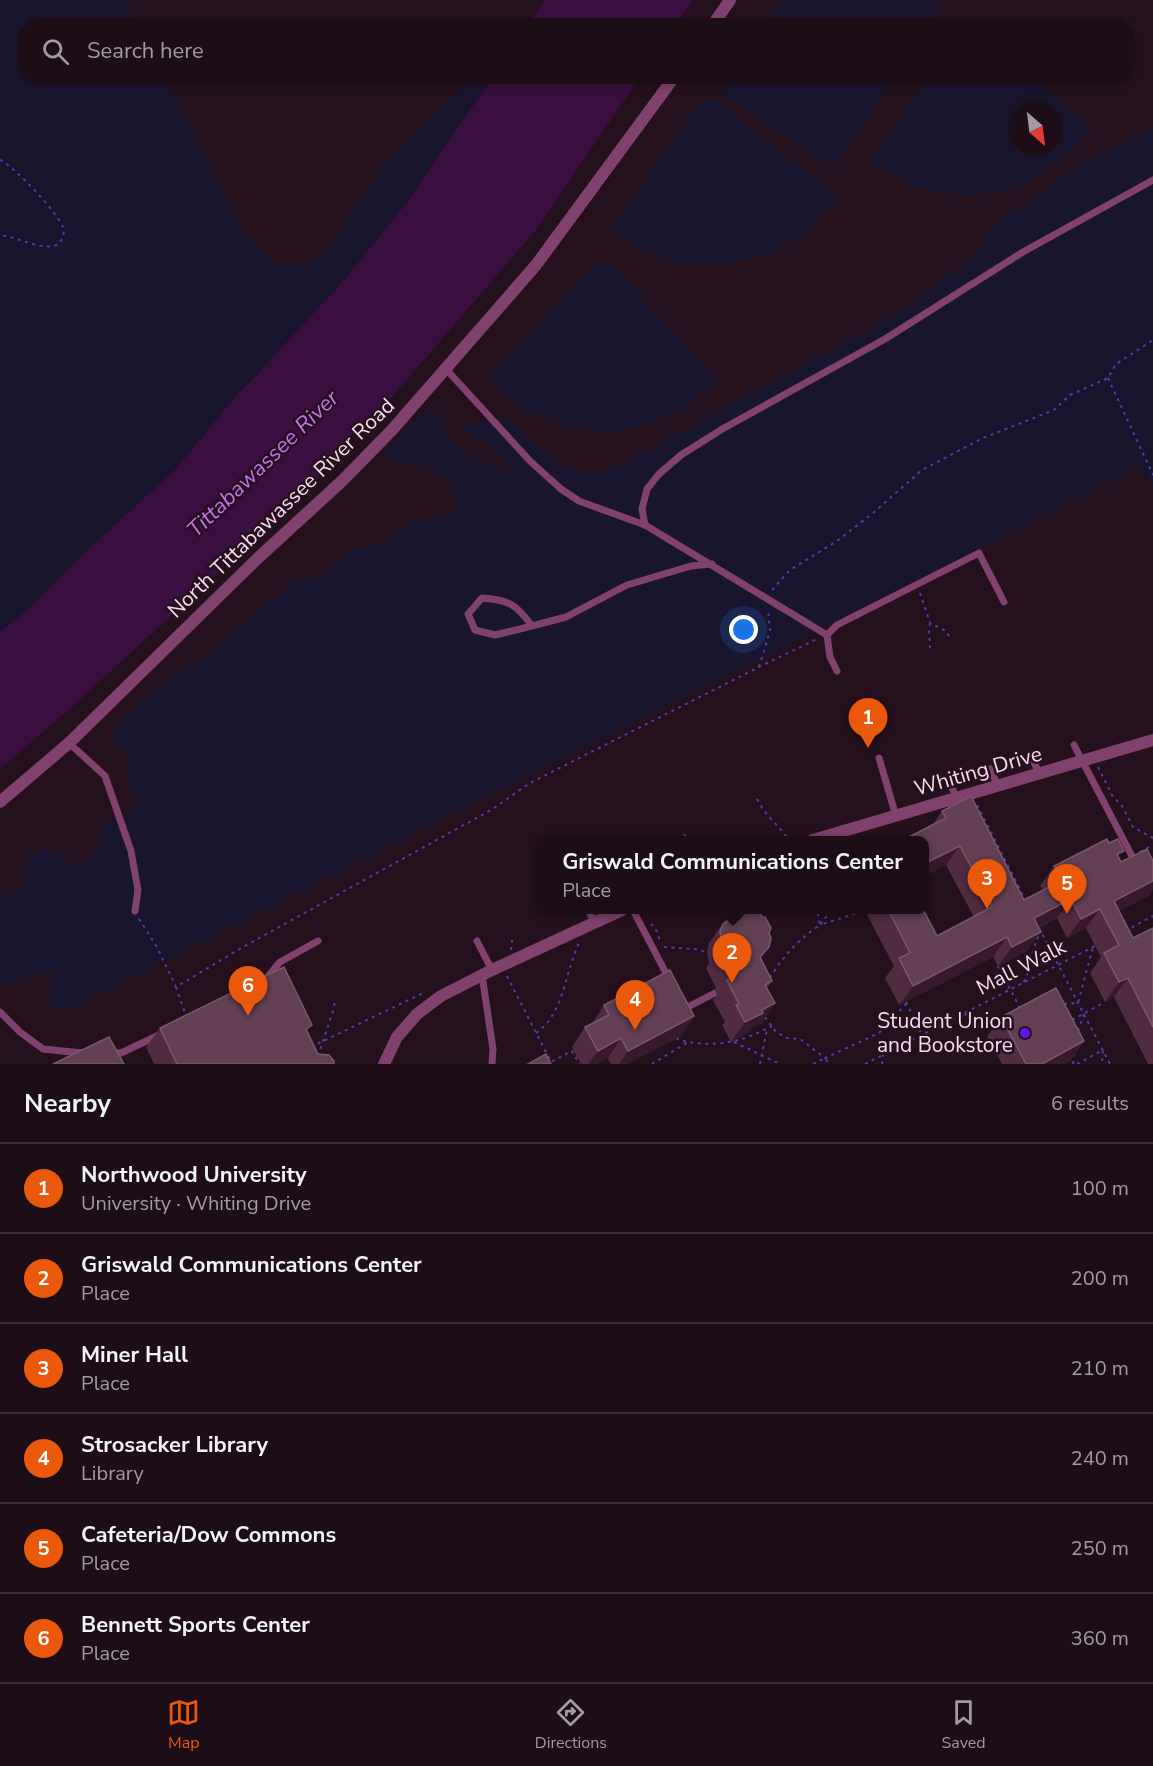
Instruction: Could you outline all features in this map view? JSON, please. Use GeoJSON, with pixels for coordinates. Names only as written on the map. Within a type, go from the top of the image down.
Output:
{"type":"FeatureCollection","features":[{"type":"Feature","properties":{"kind":"street"},"geometry":{"type":"LineString","coordinates":[[718,18],[730,0]]}},
{"type":"Feature","properties":{"kind":"street","name":"North Tittabawassee River Road"},"geometry":{"type":"LineString","coordinates":[[0,802],[69,743],[257,559],[342,481],[392,430],[536,265],[669,84]]}},
{"type":"Feature","properties":{"kind":"street","name":"Whiting Drive"},"geometry":{"type":"LineString","coordinates":[[827,836],[1153,740]]}},
{"type":"Feature","properties":{"kind":"street"},"geometry":{"type":"LineString","coordinates":[[384,1064],[397,1037],[417,1014],[441,996],[610,914]]}},
{"type":"Feature","properties":{"kind":"lane"},"geometry":{"type":"LineString","coordinates":[[645,525],[642,509],[647,489],[659,474],[681,455],[724,428],[894,333],[1023,252],[1153,180]]}},
{"type":"Feature","properties":{"kind":"lane"},"geometry":{"type":"LineString","coordinates":[[445,368],[530,461],[561,489],[579,501],[645,525],[827,635]]}},
{"type":"Feature","properties":{"kind":"lane"},"geometry":{"type":"LineString","coordinates":[[827,635],[837,625],[979,553],[1004,602]]}},
{"type":"Feature","properties":{"kind":"lane"},"geometry":{"type":"LineString","coordinates":[[532,626],[521,611],[503,600],[482,598],[468,614],[475,630],[495,635],[532,626],[566,617],[627,585],[691,566],[712,564]]}},
{"type":"Feature","properties":{"kind":"lane"},"geometry":{"type":"LineString","coordinates":[[827,635],[830,657],[837,671]]}},
{"type":"Feature","properties":{"kind":"lane"},"geometry":{"type":"LineString","coordinates":[[69,743],[105,776],[131,851],[138,890],[135,911]]}},
{"type":"Feature","properties":{"kind":"lane"},"geometry":{"type":"LineString","coordinates":[[1074,745],[1133,858]]}},
{"type":"Feature","properties":{"kind":"lane"},"geometry":{"type":"LineString","coordinates":[[879,758],[896,816]]}},
{"type":"Feature","properties":{"kind":"lane"},"geometry":{"type":"LineString","coordinates":[[1032,758],[1040,773]]}},
{"type":"Feature","properties":{"kind":"lane"},"geometry":{"type":"LineString","coordinates":[[990,769],[998,786]]}},
{"type":"Feature","properties":{"kind":"lane"},"geometry":{"type":"LineString","coordinates":[[949,782],[957,798]]}},
{"type":"Feature","properties":{"kind":"lane"},"geometry":{"type":"LineString","coordinates":[[590,914],[594,921]]}},
{"type":"Feature","properties":{"kind":"lane"},"geometry":{"type":"LineString","coordinates":[[636,914],[673,988]]}},
{"type":"Feature","properties":{"kind":"lane"},"geometry":{"type":"LineString","coordinates":[[260,986],[280,962],[318,941]]}},
{"type":"Feature","properties":{"kind":"lane"},"geometry":{"type":"LineString","coordinates":[[477,941],[487,972],[493,1049],[492,1064]]}},
{"type":"Feature","properties":{"kind":"lane"},"geometry":{"type":"LineString","coordinates":[[679,999],[684,1009],[715,993]]}},
{"type":"Feature","properties":{"kind":"lane"},"geometry":{"type":"LineString","coordinates":[[0,1012],[20,1032],[43,1049],[90,1053]]}},
{"type":"Feature","properties":{"kind":"lane"},"geometry":{"type":"LineString","coordinates":[[100,1053],[121,1053],[168,1031]]}},
{"type":"Feature","properties":{"kind":"path"},"geometry":{"type":"LineString","coordinates":[[0,160],[7,163],[28,183],[53,212],[64,229],[63,237],[58,244],[48,247],[38,246],[12,236],[0,235]]}},
{"type":"Feature","properties":{"kind":"path"},"geometry":{"type":"LineString","coordinates":[[759,667],[770,632],[766,597],[790,570],[837,541],[922,470],[983,438],[1054,410],[1070,395],[1108,378],[1116,364],[1153,340]]}},
{"type":"Feature","properties":{"kind":"path"},"geometry":{"type":"LineString","coordinates":[[1108,378],[1153,476]]}},
{"type":"Feature","properties":{"kind":"path"},"geometry":{"type":"LineString","coordinates":[[916,585],[930,623],[930,648]]}},
{"type":"Feature","properties":{"kind":"path"},"geometry":{"type":"LineString","coordinates":[[930,623],[946,632],[950,638]]}},
{"type":"Feature","properties":{"kind":"path"},"geometry":{"type":"LineString","coordinates":[[176,987],[243,947],[491,810],[530,783],[827,635]]}},
{"type":"Feature","properties":{"kind":"path"},"geometry":{"type":"LineString","coordinates":[[1097,765],[1112,795],[1122,806],[1133,827],[1153,838]]}},
{"type":"Feature","properties":{"kind":"path"},"geometry":{"type":"LineString","coordinates":[[757,799],[764,813],[786,836]]}},
{"type":"Feature","properties":{"kind":"path"},"geometry":{"type":"LineString","coordinates":[[975,802],[1030,909]]}},
{"type":"Feature","properties":{"kind":"path"},"geometry":{"type":"LineString","coordinates":[[1133,858],[1153,845]]}},
{"type":"Feature","properties":{"kind":"path"},"geometry":{"type":"LineString","coordinates":[[135,911],[157,947],[176,987],[188,1022]]}},
{"type":"Feature","properties":{"kind":"path"},"geometry":{"type":"LineString","coordinates":[[818,914],[820,925]]}},
{"type":"Feature","properties":{"kind":"path"},"geometry":{"type":"LineString","coordinates":[[820,925],[828,914]]}},
{"type":"Feature","properties":{"kind":"path"},"geometry":{"type":"LineString","coordinates":[[770,978],[790,950],[805,935],[820,925],[854,914]]}},
{"type":"Feature","properties":{"kind":"path"},"geometry":{"type":"LineString","coordinates":[[1118,934],[1153,916]]}},
{"type":"Feature","properties":{"kind":"path"},"geometry":{"type":"LineString","coordinates":[[647,921],[655,927],[663,947],[707,952]]}},
{"type":"Feature","properties":{"kind":"path"},"geometry":{"type":"LineString","coordinates":[[1039,928],[1110,1064]]}},
{"type":"Feature","properties":{"kind":"path"},"geometry":{"type":"LineString","coordinates":[[1024,982],[1029,972],[1036,940],[1041,932]]}},
{"type":"Feature","properties":{"kind":"path"},"geometry":{"type":"LineString","coordinates":[[536,1033],[553,1017],[581,938]]}},
{"type":"Feature","properties":{"kind":"path"},"geometry":{"type":"LineString","coordinates":[[512,940],[506,974],[551,1062],[572,1051],[579,1064]]}},
{"type":"Feature","properties":{"kind":"path","name":"Mall Walk"},"geometry":{"type":"LineString","coordinates":[[865,1064],[1094,946],[1078,1003]]}},
{"type":"Feature","properties":{"kind":"path"},"geometry":{"type":"LineString","coordinates":[[998,966],[1022,1012]]}},
{"type":"Feature","properties":{"kind":"path"},"geometry":{"type":"LineString","coordinates":[[305,1051],[429,990]]}},
{"type":"Feature","properties":{"kind":"path"},"geometry":{"type":"LineString","coordinates":[[315,1064],[335,1000]]}},
{"type":"Feature","properties":{"kind":"path"},"geometry":{"type":"LineString","coordinates":[[1064,1024],[1105,1002]]}},
{"type":"Feature","properties":{"kind":"path"},"geometry":{"type":"LineString","coordinates":[[813,1064],[879,1033],[906,1003],[922,1035]]}},
{"type":"Feature","properties":{"kind":"path"},"geometry":{"type":"LineString","coordinates":[[1059,1004],[1078,1003]]}},
{"type":"Feature","properties":{"kind":"path"},"geometry":{"type":"LineString","coordinates":[[963,1014],[978,1018],[1005,1016]]}},
{"type":"Feature","properties":{"kind":"path"},"geometry":{"type":"LineString","coordinates":[[1076,1034],[1084,1014]]}},
{"type":"Feature","properties":{"kind":"path"},"geometry":{"type":"LineString","coordinates":[[763,1015],[776,1032],[788,1038],[800,1039],[825,1058],[829,1064]]}},
{"type":"Feature","properties":{"kind":"path"},"geometry":{"type":"LineString","coordinates":[[676,1038],[704,1044],[734,1042],[772,1026]]}},
{"type":"Feature","properties":{"kind":"path"},"geometry":{"type":"LineString","coordinates":[[760,1064],[767,1029]]}},
{"type":"Feature","properties":{"kind":"path"},"geometry":{"type":"LineString","coordinates":[[652,1064],[688,1042]]}},
{"type":"Feature","properties":{"kind":"path"},"geometry":{"type":"LineString","coordinates":[[734,1042],[780,1064]]}},
{"type":"Feature","properties":{"kind":"path"},"geometry":{"type":"LineString","coordinates":[[1074,1054],[1075,1064],[1103,1050]]}},
{"type":"Feature","properties":{"kind":"path"},"geometry":{"type":"LineString","coordinates":[[1102,1064],[1103,1050]]}},
{"type":"Feature","properties":{"kind":"path"},"geometry":{"type":"LineString","coordinates":[[882,1064],[883,1055]]}},
{"type":"Feature","properties":{"kind":"shaded area"},"geometry":{"type":"Polygon","coordinates":[[[0,0],[125,0],[134,18],[18,18],[18,84],[168,84],[241,227],[254,245],[270,260],[288,266],[299,266],[322,255],[336,238],[372,182],[408,140],[466,84],[488,84],[405,205],[338,287],[229,404],[176,469],[26,611],[0,632],[0,0]]]}},
{"type":"Feature","properties":{"kind":"shaded area"},"geometry":{"type":"Polygon","coordinates":[[[784,0],[930,0],[942,8],[935,18],[771,18],[784,0]]]}},
{"type":"Feature","properties":{"kind":"shaded area"},"geometry":{"type":"Polygon","coordinates":[[[727,84],[890,84],[834,167],[720,94],[727,84]]]}},
{"type":"Feature","properties":{"kind":"shaded area"},"geometry":{"type":"Polygon","coordinates":[[[923,84],[1039,84],[1061,102],[1009,102],[1009,156],[1063,156],[1063,103],[1094,128],[1070,154],[1015,189],[967,196],[914,187],[870,161],[923,84]]]}},
{"type":"Feature","properties":{"kind":"shaded area"},"geometry":{"type":"Polygon","coordinates":[[[715,100],[838,197],[806,232],[770,254],[726,265],[678,264],[639,249],[612,228],[701,101],[715,100]]]}},
{"type":"Feature","properties":{"kind":"shaded area"},"geometry":{"type":"Polygon","coordinates":[[[1153,127],[1153,489],[1140,467],[71,1008],[53,1009],[48,991],[55,974],[52,970],[12,985],[0,985],[0,893],[11,895],[26,878],[28,858],[43,847],[62,852],[70,864],[86,863],[95,850],[105,823],[134,810],[138,797],[128,780],[131,760],[120,748],[113,734],[128,714],[180,670],[204,657],[293,582],[325,573],[341,561],[344,553],[353,549],[380,545],[411,522],[428,521],[452,514],[457,502],[445,476],[409,463],[387,460],[386,449],[431,408],[445,422],[449,438],[462,451],[500,472],[511,467],[491,447],[461,429],[471,423],[506,418],[553,460],[590,475],[626,462],[910,306],[925,292],[971,259],[990,230],[1019,206],[1039,196],[1079,164],[1153,127]]]}},
{"type":"Feature","properties":{"kind":"shaded area"},"geometry":{"type":"Polygon","coordinates":[[[595,263],[610,264],[718,379],[686,408],[648,424],[613,432],[577,429],[541,417],[514,403],[488,379],[595,263]]]}},
{"type":"Feature","properties":{"kind":"water"},"geometry":{"type":"Polygon","coordinates":[[[545,0],[693,0],[681,18],[533,18],[545,0]]]}},
{"type":"Feature","properties":{"kind":"water","name":"Tittabawassee River"},"geometry":{"type":"Polygon","coordinates":[[[488,84],[635,84],[536,230],[386,404],[348,437],[313,485],[74,705],[0,769],[0,632],[26,611],[176,469],[229,404],[338,287],[405,205],[488,84]]]}},
{"type":"Feature","properties":{"kind":"building"},"geometry":{"type":"Polygon","coordinates":[[[971,796],[1024,900],[1061,881],[1054,866],[1107,839],[1109,843],[1118,839],[1124,851],[1117,854],[1121,862],[1147,849],[1153,861],[1153,881],[1114,901],[1133,938],[1153,928],[1153,1027],[1128,978],[1119,982],[1104,953],[1119,945],[1100,909],[1081,919],[1071,899],[1034,918],[1041,932],[1012,947],[1007,937],[913,986],[899,958],[910,953],[890,914],[926,914],[937,936],[992,907],[960,846],[929,862],[929,836],[911,836],[946,818],[942,811],[971,796]]]}},
{"type":"Feature","properties":{"kind":"building"},"geometry":{"type":"Polygon","coordinates":[[[731,914],[760,914],[765,917],[771,928],[769,947],[760,957],[772,981],[765,985],[775,1003],[762,1010],[763,1013],[745,1022],[727,980],[731,978],[728,972],[731,970],[719,948],[723,946],[720,932],[723,924],[728,921],[728,916],[731,914]]]}},
{"type":"Feature","properties":{"kind":"building"},"geometry":{"type":"Polygon","coordinates":[[[284,967],[312,1025],[306,1029],[318,1054],[329,1055],[334,1064],[177,1064],[160,1028],[284,967]]]}},
{"type":"Feature","properties":{"kind":"building"},"geometry":{"type":"Polygon","coordinates":[[[670,970],[694,1016],[628,1051],[621,1038],[598,1051],[585,1027],[609,1015],[604,1005],[670,970]]]}},
{"type":"Feature","properties":{"kind":"building"},"geometry":{"type":"Polygon","coordinates":[[[1056,988],[1084,1041],[1042,1064],[1026,1064],[1001,1017],[1056,988]]]}},
{"type":"Feature","properties":{"kind":"building"},"geometry":{"type":"Polygon","coordinates":[[[109,1037],[124,1064],[53,1064],[109,1037]]]}},
{"type":"Feature","properties":{"kind":"building"},"geometry":{"type":"Polygon","coordinates":[[[546,1054],[551,1064],[528,1064],[546,1054]]]}},
{"type":"Feature","properties":{"kind":"place","name":"Northwood University"},"geometry":{"type":"Point","coordinates":[868,748]}},
{"type":"Feature","properties":{"kind":"place","name":"Miner Hall"},"geometry":{"type":"Point","coordinates":[987,909]}},
{"type":"Feature","properties":{"kind":"place","name":"Cafeteria/Dow Commons"},"geometry":{"type":"Point","coordinates":[1067,914]}},
{"type":"Feature","properties":{"kind":"place","name":"Griswald Communications Center"},"geometry":{"type":"Point","coordinates":[732,983]}},
{"type":"Feature","properties":{"kind":"place","name":"Bennett Sports Center"},"geometry":{"type":"Point","coordinates":[248,1016]}},
{"type":"Feature","properties":{"kind":"place","name":"Strosacker Library"},"geometry":{"type":"Point","coordinates":[635,1030]}},
{"type":"Feature","properties":{"kind":"place","name":"Student Union and Bookstore"},"geometry":{"type":"Point","coordinates":[1025,1033]}}]}
